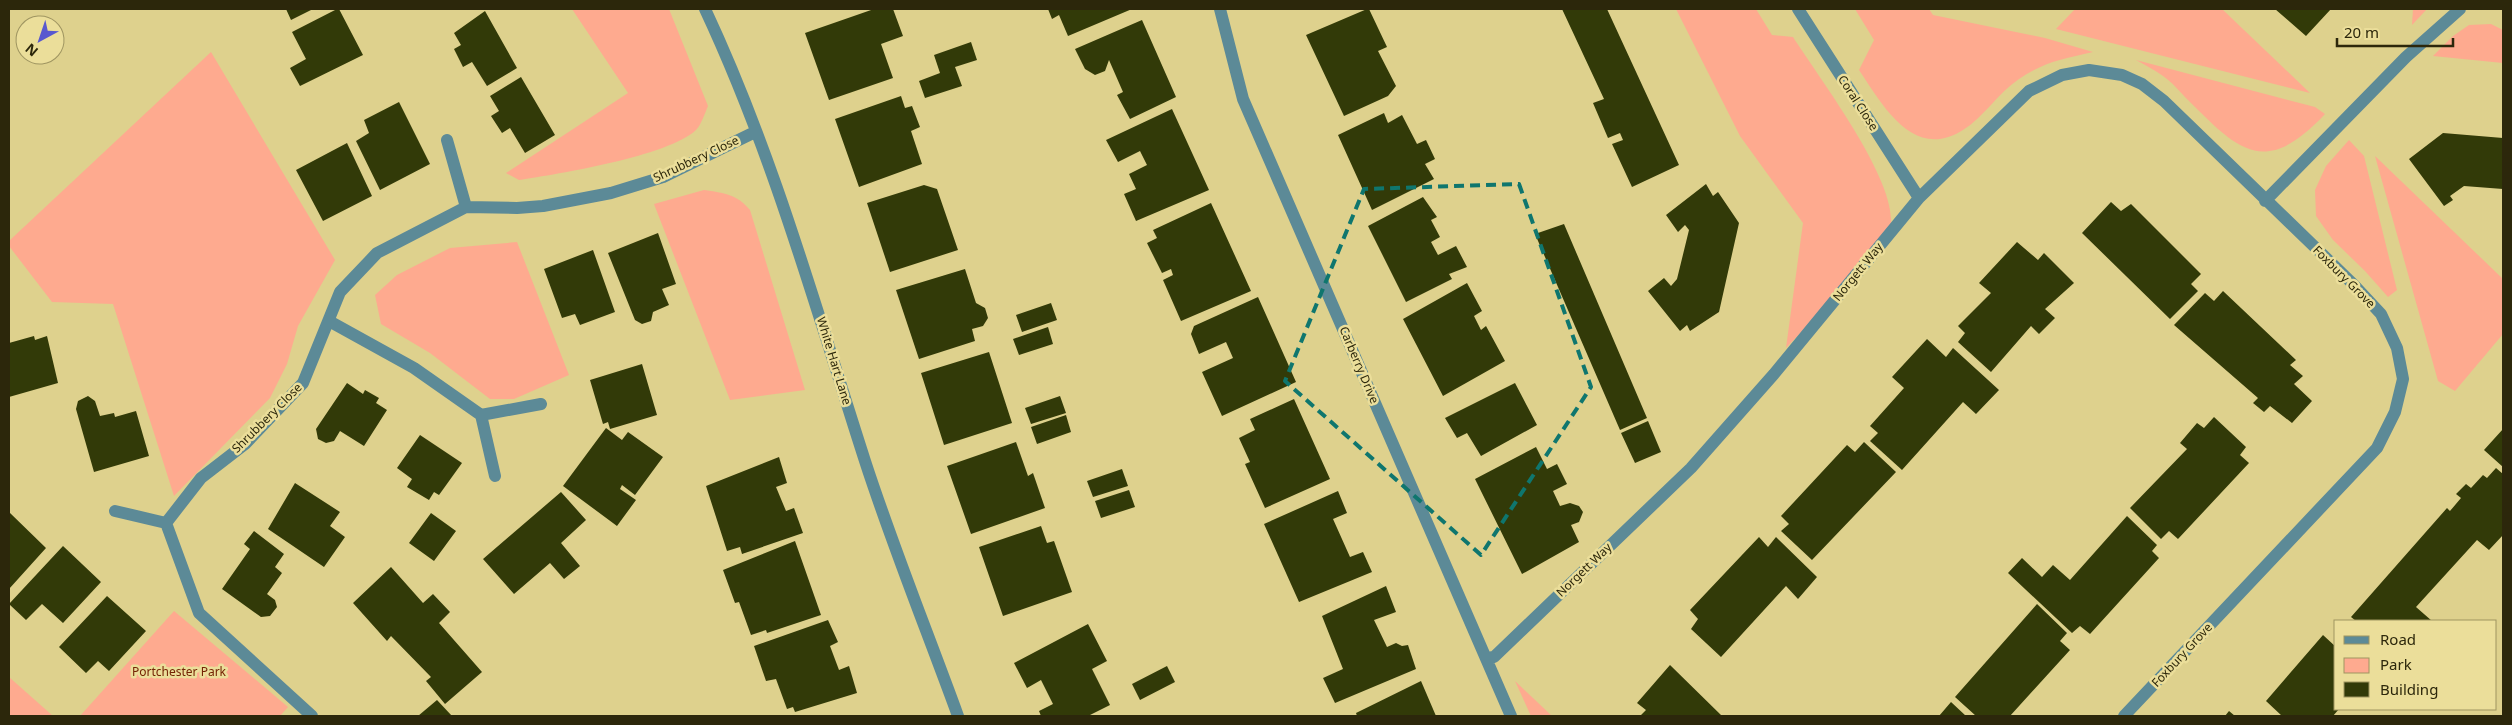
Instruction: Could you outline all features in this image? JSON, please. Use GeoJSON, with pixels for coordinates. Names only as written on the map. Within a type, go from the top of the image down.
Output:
{"type":"FeatureCollection","features":[{"type":"Feature","properties":{"kind":"street","name":"White Hart Lane"},"geometry":{"type":"LineString","coordinates":[[705,9],[723,47],[799,248],[866,463],[958,716]]}},
{"type":"Feature","properties":{"kind":"street","name":"Carberry Drive"},"geometry":{"type":"LineString","coordinates":[[1220,9],[1243,99],[1511,716]]}},
{"type":"Feature","properties":{"kind":"street","name":"Coral Close"},"geometry":{"type":"LineString","coordinates":[[1798,9],[1919,198]]}},
{"type":"Feature","properties":{"kind":"street"},"geometry":{"type":"LineString","coordinates":[[2265,201],[2406,56],[2460,9]]}},
{"type":"Feature","properties":{"kind":"street","name":"Norgett Way"},"geometry":{"type":"LineString","coordinates":[[1486,658],[1494,657],[1691,468],[1774,374],[1919,198],[2029,91],[2062,75],[2089,70],[2122,75],[2142,84],[2164,101],[2265,201]]}},
{"type":"Feature","properties":{"kind":"street","name":"Shrubbery Close"},"geometry":{"type":"LineString","coordinates":[[166,523],[201,478],[245,444],[303,383],[340,292],[377,253],[466,207],[517,208],[544,206],[611,193],[663,176],[755,132]]}},
{"type":"Feature","properties":{"kind":"street"},"geometry":{"type":"LineString","coordinates":[[447,140],[466,207]]}},
{"type":"Feature","properties":{"kind":"street","name":"Foxbury Grove"},"geometry":{"type":"LineString","coordinates":[[2124,716],[2377,448],[2395,412],[2403,379],[2397,348],[2381,314],[2265,201]]}},
{"type":"Feature","properties":{"kind":"street"},"geometry":{"type":"LineString","coordinates":[[329,321],[414,368],[481,415],[494,476]]}},
{"type":"Feature","properties":{"kind":"street"},"geometry":{"type":"LineString","coordinates":[[481,415],[541,404]]}},
{"type":"Feature","properties":{"kind":"street"},"geometry":{"type":"LineString","coordinates":[[115,511],[166,523],[199,613],[312,716]]}},
{"type":"Feature","properties":{"kind":"highlighted area"},"geometry":{"type":"Polygon","coordinates":[[[1519,184],[1591,387],[1481,555],[1285,381],[1364,189],[1519,184]]]}},
{"type":"Feature","properties":{"kind":"green space"},"geometry":{"type":"Polygon","coordinates":[[[572,9],[669,9],[708,106],[696,130],[662,148],[612,162],[519,180],[506,173],[628,93],[572,9]]]}},
{"type":"Feature","properties":{"kind":"green space"},"geometry":{"type":"Polygon","coordinates":[[[1676,9],[1756,9],[1772,35],[1793,37],[1869,155],[1889,204],[1891,224],[1876,252],[1845,288],[1786,348],[1803,223],[1740,136],[1676,9]]]}},
{"type":"Feature","properties":{"kind":"green space"},"geometry":{"type":"Polygon","coordinates":[[[1855,9],[1929,9],[1933,15],[2045,38],[2093,52],[2055,61],[2038,68],[2011,85],[1971,125],[1945,138],[1929,139],[1914,134],[1901,125],[1878,98],[1859,70],[1874,40],[1855,9]]]}},
{"type":"Feature","properties":{"kind":"green space"},"geometry":{"type":"Polygon","coordinates":[[[2075,9],[2222,9],[2310,93],[2056,29],[2075,9]]]}},
{"type":"Feature","properties":{"kind":"green space"},"geometry":{"type":"Polygon","coordinates":[[[2413,9],[2427,9],[2412,25],[2413,9]]]}},
{"type":"Feature","properties":{"kind":"green space"},"geometry":{"type":"Polygon","coordinates":[[[2491,24],[2503,30],[2503,63],[2433,56],[2453,36],[2469,25],[2491,24]]]}},
{"type":"Feature","properties":{"kind":"green space"},"geometry":{"type":"Polygon","coordinates":[[[211,52],[335,260],[298,326],[287,364],[270,398],[174,496],[113,304],[52,302],[9,246],[9,241],[211,52]]]}},
{"type":"Feature","properties":{"kind":"green space"},"geometry":{"type":"Polygon","coordinates":[[[2136,60],[2315,107],[2325,114],[2304,134],[2285,146],[2269,151],[2253,150],[2238,144],[2222,133],[2170,81],[2136,60]]]}},
{"type":"Feature","properties":{"kind":"green space"},"geometry":{"type":"Polygon","coordinates":[[[2349,140],[2364,156],[2397,290],[2388,297],[2365,271],[2333,240],[2316,216],[2315,190],[2326,166],[2349,140]]]}},
{"type":"Feature","properties":{"kind":"green space"},"geometry":{"type":"Polygon","coordinates":[[[2375,156],[2503,279],[2503,334],[2455,391],[2438,381],[2375,156]]]}},
{"type":"Feature","properties":{"kind":"green space"},"geometry":{"type":"Polygon","coordinates":[[[704,190],[735,197],[750,210],[805,390],[730,400],[654,204],[704,190]]]}},
{"type":"Feature","properties":{"kind":"green space"},"geometry":{"type":"Polygon","coordinates":[[[517,242],[569,375],[514,399],[490,399],[430,353],[381,324],[375,295],[397,275],[450,248],[517,242]]]}},
{"type":"Feature","properties":{"kind":"green space","name":"Portchester Park"},"geometry":{"type":"Polygon","coordinates":[[[174,611],[288,707],[280,716],[80,716],[174,611]]]}},
{"type":"Feature","properties":{"kind":"green space"},"geometry":{"type":"Polygon","coordinates":[[[9,677],[53,716],[9,716],[9,677]]]}},
{"type":"Feature","properties":{"kind":"green space"},"geometry":{"type":"Polygon","coordinates":[[[1515,681],[1552,716],[1531,716],[1515,681]]]}},
{"type":"Feature","properties":{"kind":"building"},"geometry":{"type":"Polygon","coordinates":[[[286,9],[313,9],[291,20],[286,9]]]}},
{"type":"Feature","properties":{"kind":"building"},"geometry":{"type":"Polygon","coordinates":[[[339,9],[363,55],[300,86],[290,68],[306,59],[292,32],[339,9]]]}},
{"type":"Feature","properties":{"kind":"building"},"geometry":{"type":"Polygon","coordinates":[[[874,9],[893,9],[903,36],[881,44],[893,78],[829,100],[805,33],[874,9]]]}},
{"type":"Feature","properties":{"kind":"building"},"geometry":{"type":"Polygon","coordinates":[[[1048,9],[1132,9],[1068,36],[1059,15],[1052,19],[1048,9]]]}},
{"type":"Feature","properties":{"kind":"building"},"geometry":{"type":"Polygon","coordinates":[[[1369,9],[1387,47],[1378,51],[1396,86],[1388,96],[1344,116],[1306,35],[1369,9]]]}},
{"type":"Feature","properties":{"kind":"building"},"geometry":{"type":"Polygon","coordinates":[[[1562,9],[1607,9],[1679,165],[1632,187],[1612,144],[1623,140],[1620,133],[1608,138],[1593,103],[1604,99],[1562,9]]]}},
{"type":"Feature","properties":{"kind":"building"},"geometry":{"type":"Polygon","coordinates":[[[2275,9],[2331,9],[2306,36],[2275,9]]]}},
{"type":"Feature","properties":{"kind":"building"},"geometry":{"type":"Polygon","coordinates":[[[485,11],[517,68],[487,86],[472,62],[463,67],[454,49],[461,45],[454,33],[485,11]]]}},
{"type":"Feature","properties":{"kind":"building"},"geometry":{"type":"Polygon","coordinates":[[[1142,20],[1176,97],[1130,119],[1117,95],[1123,92],[1109,60],[1105,71],[1095,75],[1085,69],[1075,49],[1142,20]]]}},
{"type":"Feature","properties":{"kind":"building"},"geometry":{"type":"Polygon","coordinates":[[[971,42],[977,60],[955,67],[962,86],[925,98],[919,81],[940,73],[934,55],[971,42]]]}},
{"type":"Feature","properties":{"kind":"building"},"geometry":{"type":"Polygon","coordinates":[[[521,77],[555,135],[525,153],[510,128],[502,133],[491,116],[499,111],[490,96],[521,77]]]}},
{"type":"Feature","properties":{"kind":"building"},"geometry":{"type":"Polygon","coordinates":[[[901,96],[905,108],[912,106],[920,127],[911,131],[922,164],[859,187],[835,119],[901,96]]]}},
{"type":"Feature","properties":{"kind":"building"},"geometry":{"type":"Polygon","coordinates":[[[399,102],[430,164],[380,190],[356,141],[369,133],[364,120],[399,102]]]}},
{"type":"Feature","properties":{"kind":"building"},"geometry":{"type":"Polygon","coordinates":[[[1172,109],[1209,190],[1136,221],[1124,194],[1136,189],[1129,174],[1147,165],[1140,151],[1118,162],[1106,140],[1172,109]]]}},
{"type":"Feature","properties":{"kind":"building"},"geometry":{"type":"Polygon","coordinates":[[[1384,113],[1388,123],[1402,115],[1417,144],[1426,140],[1435,159],[1425,164],[1434,179],[1372,210],[1338,135],[1384,113]]]}},
{"type":"Feature","properties":{"kind":"building"},"geometry":{"type":"Polygon","coordinates":[[[2443,133],[2503,138],[2503,189],[2464,186],[2450,196],[2453,200],[2444,206],[2409,159],[2443,133]]]}},
{"type":"Feature","properties":{"kind":"building"},"geometry":{"type":"Polygon","coordinates":[[[347,143],[372,196],[323,221],[296,170],[347,143]]]}},
{"type":"Feature","properties":{"kind":"building"},"geometry":{"type":"Polygon","coordinates":[[[1706,184],[1713,196],[1718,192],[1739,223],[1719,312],[1690,331],[1687,325],[1680,331],[1648,291],[1664,278],[1671,286],[1677,279],[1689,230],[1685,225],[1678,232],[1666,215],[1706,184]]]}},
{"type":"Feature","properties":{"kind":"building"},"geometry":{"type":"Polygon","coordinates":[[[924,185],[937,189],[958,250],[890,272],[867,203],[924,185]]]}},
{"type":"Feature","properties":{"kind":"building"},"geometry":{"type":"Polygon","coordinates":[[[1423,197],[1437,217],[1431,220],[1440,237],[1431,242],[1438,255],[1456,246],[1467,267],[1449,274],[1452,279],[1406,302],[1368,226],[1423,197]]]}},
{"type":"Feature","properties":{"kind":"building"},"geometry":{"type":"Polygon","coordinates":[[[2111,202],[2121,211],[2131,204],[2201,274],[2191,284],[2198,291],[2170,319],[2082,233],[2111,202]]]}},
{"type":"Feature","properties":{"kind":"building"},"geometry":{"type":"Polygon","coordinates":[[[1211,203],[1251,291],[1181,321],[1163,280],[1173,275],[1171,269],[1162,273],[1147,243],[1157,238],[1153,230],[1211,203]]]}},
{"type":"Feature","properties":{"kind":"building"},"geometry":{"type":"Polygon","coordinates":[[[1564,224],[1647,418],[1620,430],[1535,234],[1564,224]]]}},
{"type":"Feature","properties":{"kind":"building"},"geometry":{"type":"Polygon","coordinates":[[[658,233],[676,284],[662,289],[669,305],[653,312],[651,321],[642,324],[635,320],[608,253],[658,233]]]}},
{"type":"Feature","properties":{"kind":"building"},"geometry":{"type":"Polygon","coordinates":[[[2017,242],[2038,260],[2044,253],[2074,283],[2045,309],[2055,318],[2039,334],[2031,326],[1991,372],[1958,342],[1965,333],[1958,326],[1991,293],[1979,283],[2017,242]]]}},
{"type":"Feature","properties":{"kind":"building"},"geometry":{"type":"Polygon","coordinates":[[[593,250],[615,312],[580,325],[575,314],[562,318],[544,269],[593,250]]]}},
{"type":"Feature","properties":{"kind":"building"},"geometry":{"type":"Polygon","coordinates":[[[965,269],[976,303],[985,308],[988,318],[983,326],[972,329],[975,341],[919,359],[896,290],[965,269]]]}},
{"type":"Feature","properties":{"kind":"building"},"geometry":{"type":"Polygon","coordinates":[[[1467,283],[1482,311],[1474,316],[1481,330],[1486,326],[1505,361],[1443,396],[1403,319],[1467,283]]]}},
{"type":"Feature","properties":{"kind":"building"},"geometry":{"type":"Polygon","coordinates":[[[2223,291],[2296,360],[2290,365],[2303,376],[2294,384],[2312,401],[2292,423],[2270,406],[2264,412],[2253,403],[2258,398],[2174,325],[2205,293],[2214,301],[2223,291]]]}},
{"type":"Feature","properties":{"kind":"building"},"geometry":{"type":"Polygon","coordinates":[[[1258,297],[1296,382],[1222,416],[1202,372],[1233,358],[1226,342],[1199,354],[1191,334],[1194,326],[1258,297]]]}},
{"type":"Feature","properties":{"kind":"building"},"geometry":{"type":"Polygon","coordinates":[[[1051,303],[1057,320],[1022,332],[1016,315],[1051,303]]]}},
{"type":"Feature","properties":{"kind":"building"},"geometry":{"type":"Polygon","coordinates":[[[1048,327],[1053,344],[1019,355],[1013,339],[1048,327]]]}},
{"type":"Feature","properties":{"kind":"building"},"geometry":{"type":"Polygon","coordinates":[[[34,336],[35,340],[47,336],[58,383],[9,397],[9,343],[34,336]]]}},
{"type":"Feature","properties":{"kind":"building"},"geometry":{"type":"Polygon","coordinates":[[[1927,339],[1946,357],[1953,348],[1999,390],[1976,414],[1963,402],[1902,470],[1870,441],[1878,433],[1870,426],[1904,388],[1892,377],[1927,339]]]}},
{"type":"Feature","properties":{"kind":"building"},"geometry":{"type":"Polygon","coordinates":[[[989,352],[1012,423],[944,445],[921,373],[989,352]]]}},
{"type":"Feature","properties":{"kind":"building"},"geometry":{"type":"Polygon","coordinates":[[[642,364],[657,415],[610,429],[608,422],[603,424],[590,380],[642,364]]]}},
{"type":"Feature","properties":{"kind":"building"},"geometry":{"type":"Polygon","coordinates":[[[347,383],[363,394],[365,390],[379,398],[376,403],[387,410],[364,446],[340,431],[334,441],[326,443],[318,439],[316,429],[347,383]]]}},
{"type":"Feature","properties":{"kind":"building"},"geometry":{"type":"Polygon","coordinates":[[[1515,383],[1537,425],[1481,456],[1467,433],[1457,438],[1445,418],[1515,383]]]}},
{"type":"Feature","properties":{"kind":"building"},"geometry":{"type":"Polygon","coordinates":[[[88,396],[95,401],[100,416],[114,413],[115,417],[136,411],[149,456],[94,472],[76,409],[78,401],[88,396]]]}},
{"type":"Feature","properties":{"kind":"building"},"geometry":{"type":"Polygon","coordinates":[[[1060,396],[1066,413],[1031,424],[1025,408],[1060,396]]]}},
{"type":"Feature","properties":{"kind":"building"},"geometry":{"type":"Polygon","coordinates":[[[1294,399],[1330,479],[1265,508],[1245,464],[1250,462],[1239,438],[1255,430],[1250,419],[1294,399]]]}},
{"type":"Feature","properties":{"kind":"building"},"geometry":{"type":"Polygon","coordinates":[[[1066,415],[1071,432],[1037,444],[1031,427],[1066,415]]]}},
{"type":"Feature","properties":{"kind":"building"},"geometry":{"type":"Polygon","coordinates":[[[2214,417],[2246,447],[2240,455],[2249,463],[2178,539],[2169,531],[2161,539],[2130,508],[2187,449],[2180,443],[2197,423],[2204,428],[2214,417]]]}},
{"type":"Feature","properties":{"kind":"building"},"geometry":{"type":"Polygon","coordinates":[[[1648,421],[1661,452],[1635,463],[1621,433],[1648,421]]]}},
{"type":"Feature","properties":{"kind":"building"},"geometry":{"type":"Polygon","coordinates":[[[606,428],[622,440],[628,432],[663,457],[635,495],[622,485],[620,489],[636,500],[617,526],[563,486],[606,428]]]}},
{"type":"Feature","properties":{"kind":"building"},"geometry":{"type":"Polygon","coordinates":[[[2503,429],[2503,467],[2484,450],[2503,429]]]}},
{"type":"Feature","properties":{"kind":"building"},"geometry":{"type":"Polygon","coordinates":[[[420,435],[462,463],[439,495],[434,492],[429,500],[407,487],[412,479],[397,468],[420,435]]]}},
{"type":"Feature","properties":{"kind":"building"},"geometry":{"type":"Polygon","coordinates":[[[1016,442],[1028,476],[1033,473],[1045,508],[971,534],[947,466],[1016,442]]]}},
{"type":"Feature","properties":{"kind":"building"},"geometry":{"type":"Polygon","coordinates":[[[1864,442],[1896,472],[1812,560],[1781,531],[1789,524],[1781,516],[1847,445],[1855,452],[1864,442]]]}},
{"type":"Feature","properties":{"kind":"building"},"geometry":{"type":"Polygon","coordinates":[[[1536,447],[1547,469],[1557,464],[1567,484],[1553,491],[1560,506],[1570,503],[1579,506],[1583,512],[1579,522],[1571,525],[1579,542],[1522,574],[1475,479],[1536,447]]]}},
{"type":"Feature","properties":{"kind":"building"},"geometry":{"type":"Polygon","coordinates":[[[779,457],[787,483],[776,487],[786,511],[794,508],[803,533],[742,554],[740,547],[727,551],[706,486],[779,457]]]}},
{"type":"Feature","properties":{"kind":"building"},"geometry":{"type":"Polygon","coordinates":[[[2496,468],[2503,474],[2503,535],[2489,550],[2477,540],[2416,607],[2431,620],[2355,620],[2351,617],[2447,508],[2450,511],[2461,498],[2456,494],[2466,484],[2471,488],[2483,475],[2487,478],[2496,468]]]}},
{"type":"Feature","properties":{"kind":"building"},"geometry":{"type":"Polygon","coordinates":[[[1122,469],[1128,486],[1093,497],[1087,481],[1122,469]]]}},
{"type":"Feature","properties":{"kind":"building"},"geometry":{"type":"Polygon","coordinates":[[[295,483],[340,512],[330,526],[345,537],[324,567],[268,529],[295,483]]]}},
{"type":"Feature","properties":{"kind":"building"},"geometry":{"type":"Polygon","coordinates":[[[1129,490],[1135,507],[1101,518],[1095,501],[1129,490]]]}},
{"type":"Feature","properties":{"kind":"building"},"geometry":{"type":"Polygon","coordinates":[[[1338,491],[1347,513],[1333,519],[1350,557],[1363,552],[1372,572],[1299,602],[1264,524],[1338,491]]]}},
{"type":"Feature","properties":{"kind":"building"},"geometry":{"type":"Polygon","coordinates":[[[561,492],[586,520],[561,543],[580,566],[564,579],[550,563],[514,594],[483,559],[561,492]]]}},
{"type":"Feature","properties":{"kind":"building"},"geometry":{"type":"Polygon","coordinates":[[[9,512],[46,548],[9,589],[9,512]]]}},
{"type":"Feature","properties":{"kind":"building"},"geometry":{"type":"Polygon","coordinates":[[[431,513],[456,531],[434,561],[409,543],[431,513]]]}},
{"type":"Feature","properties":{"kind":"building"},"geometry":{"type":"Polygon","coordinates":[[[2127,516],[2157,545],[2152,551],[2159,558],[2090,634],[2080,626],[2072,633],[2008,573],[2022,558],[2042,577],[2053,565],[2070,580],[2127,516]]]}},
{"type":"Feature","properties":{"kind":"building"},"geometry":{"type":"Polygon","coordinates":[[[1041,526],[1047,543],[1054,541],[1072,592],[1003,616],[979,547],[1041,526]]]}},
{"type":"Feature","properties":{"kind":"building"},"geometry":{"type":"Polygon","coordinates":[[[254,531],[284,554],[275,567],[282,573],[267,594],[275,600],[277,607],[270,616],[261,617],[222,589],[250,549],[244,544],[254,531]]]}},
{"type":"Feature","properties":{"kind":"building"},"geometry":{"type":"Polygon","coordinates":[[[1759,537],[1768,547],[1776,537],[1817,577],[1798,599],[1786,586],[1721,657],[1691,629],[1698,619],[1690,610],[1759,537]]]}},
{"type":"Feature","properties":{"kind":"building"},"geometry":{"type":"Polygon","coordinates":[[[795,541],[821,615],[767,633],[766,630],[751,635],[739,602],[735,603],[723,570],[795,541]]]}},
{"type":"Feature","properties":{"kind":"building"},"geometry":{"type":"Polygon","coordinates":[[[63,546],[101,582],[63,623],[42,604],[26,620],[9,604],[63,546]]]}},
{"type":"Feature","properties":{"kind":"building"},"geometry":{"type":"Polygon","coordinates":[[[391,567],[423,603],[433,594],[450,612],[439,623],[482,672],[445,704],[426,681],[431,677],[391,636],[387,641],[353,603],[391,567]]]}},
{"type":"Feature","properties":{"kind":"building"},"geometry":{"type":"Polygon","coordinates":[[[1386,586],[1396,612],[1374,620],[1387,647],[1396,643],[1402,646],[1408,645],[1416,669],[1335,703],[1323,678],[1343,669],[1322,616],[1386,586]]]}},
{"type":"Feature","properties":{"kind":"building"},"geometry":{"type":"Polygon","coordinates":[[[107,596],[146,631],[109,671],[98,661],[86,673],[59,647],[107,596]]]}},
{"type":"Feature","properties":{"kind":"building"},"geometry":{"type":"Polygon","coordinates":[[[2037,604],[2067,633],[2060,641],[2070,650],[2010,716],[1976,716],[1955,697],[2037,604]]]}},
{"type":"Feature","properties":{"kind":"building"},"geometry":{"type":"Polygon","coordinates":[[[828,620],[838,642],[830,646],[839,670],[849,666],[857,693],[795,712],[793,707],[787,709],[776,679],[766,681],[754,646],[828,620]]]}},
{"type":"Feature","properties":{"kind":"building"},"geometry":{"type":"Polygon","coordinates":[[[1088,624],[1107,661],[1092,669],[1110,705],[1088,716],[1041,716],[1039,711],[1053,704],[1041,680],[1027,688],[1014,663],[1088,624]]]}},
{"type":"Feature","properties":{"kind":"building"},"geometry":{"type":"Polygon","coordinates":[[[2323,635],[2334,645],[2334,710],[2338,710],[2333,716],[2282,716],[2266,701],[2323,635]]]}},
{"type":"Feature","properties":{"kind":"building"},"geometry":{"type":"Polygon","coordinates":[[[1670,665],[1722,716],[1640,716],[1646,710],[1637,703],[1670,665]]]}},
{"type":"Feature","properties":{"kind":"building"},"geometry":{"type":"Polygon","coordinates":[[[1167,666],[1175,682],[1140,700],[1132,684],[1167,666]]]}},
{"type":"Feature","properties":{"kind":"building"},"geometry":{"type":"Polygon","coordinates":[[[1421,681],[1436,716],[1357,716],[1356,713],[1421,681]]]}},
{"type":"Feature","properties":{"kind":"building"},"geometry":{"type":"Polygon","coordinates":[[[437,700],[452,716],[418,716],[437,700]]]}},
{"type":"Feature","properties":{"kind":"building"},"geometry":{"type":"Polygon","coordinates":[[[1951,702],[1966,716],[1939,716],[1951,702]]]}},
{"type":"Feature","properties":{"kind":"building"},"geometry":{"type":"Polygon","coordinates":[[[2229,711],[2235,716],[2225,716],[2229,711]]]}}]}
